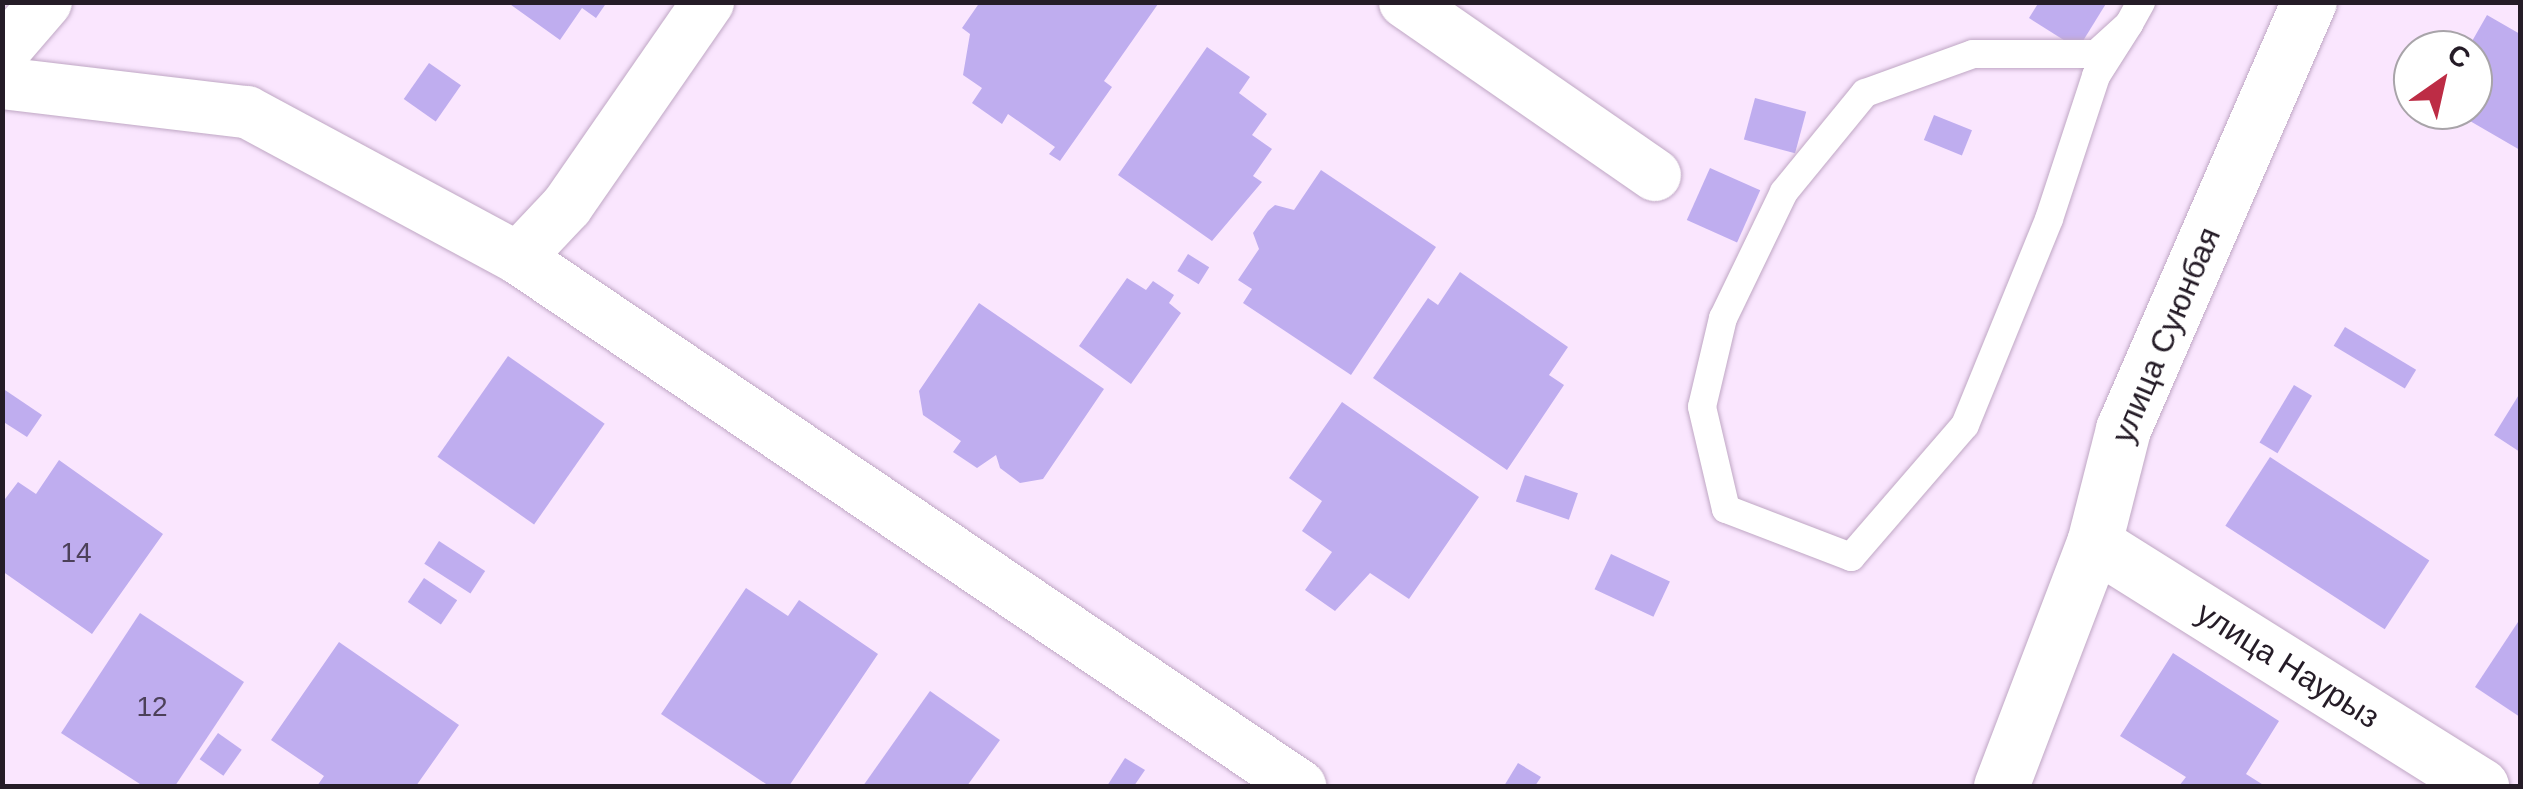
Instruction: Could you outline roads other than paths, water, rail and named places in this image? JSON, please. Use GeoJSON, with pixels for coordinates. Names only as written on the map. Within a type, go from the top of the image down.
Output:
{"type":"FeatureCollection","features":[{"type":"Feature","properties":{"kind":"main road","name":"улица Суюнбая"},"geometry":{"type":"LineString","coordinates":[[2002,786],[2094,543],[2123,428],[2308,2]]}},
{"type":"Feature","properties":{"kind":"main road","name":"улица Наурыз"},"geometry":{"type":"LineString","coordinates":[[2094,543],[2481,786]]}},
{"type":"Feature","properties":{"kind":"street"},"geometry":{"type":"LineString","coordinates":[[2,53],[46,2]]}},
{"type":"Feature","properties":{"kind":"street"},"geometry":{"type":"LineString","coordinates":[[518,258],[567,206],[708,2]]}},
{"type":"Feature","properties":{"kind":"street"},"geometry":{"type":"LineString","coordinates":[[1405,2],[1655,175]]}},
{"type":"Feature","properties":{"kind":"street"},"geometry":{"type":"LineString","coordinates":[[2,83],[247,112],[518,258],[1300,786]]}},
{"type":"Feature","properties":{"kind":"lane"},"geometry":{"type":"LineString","coordinates":[[2135,13],[2096,76],[2049,219],[1965,425],[1851,558],[1726,509],[1702,407],[1723,318],[1784,192],[1865,93],[1974,54],[2096,54],[2135,13]]}}]}
